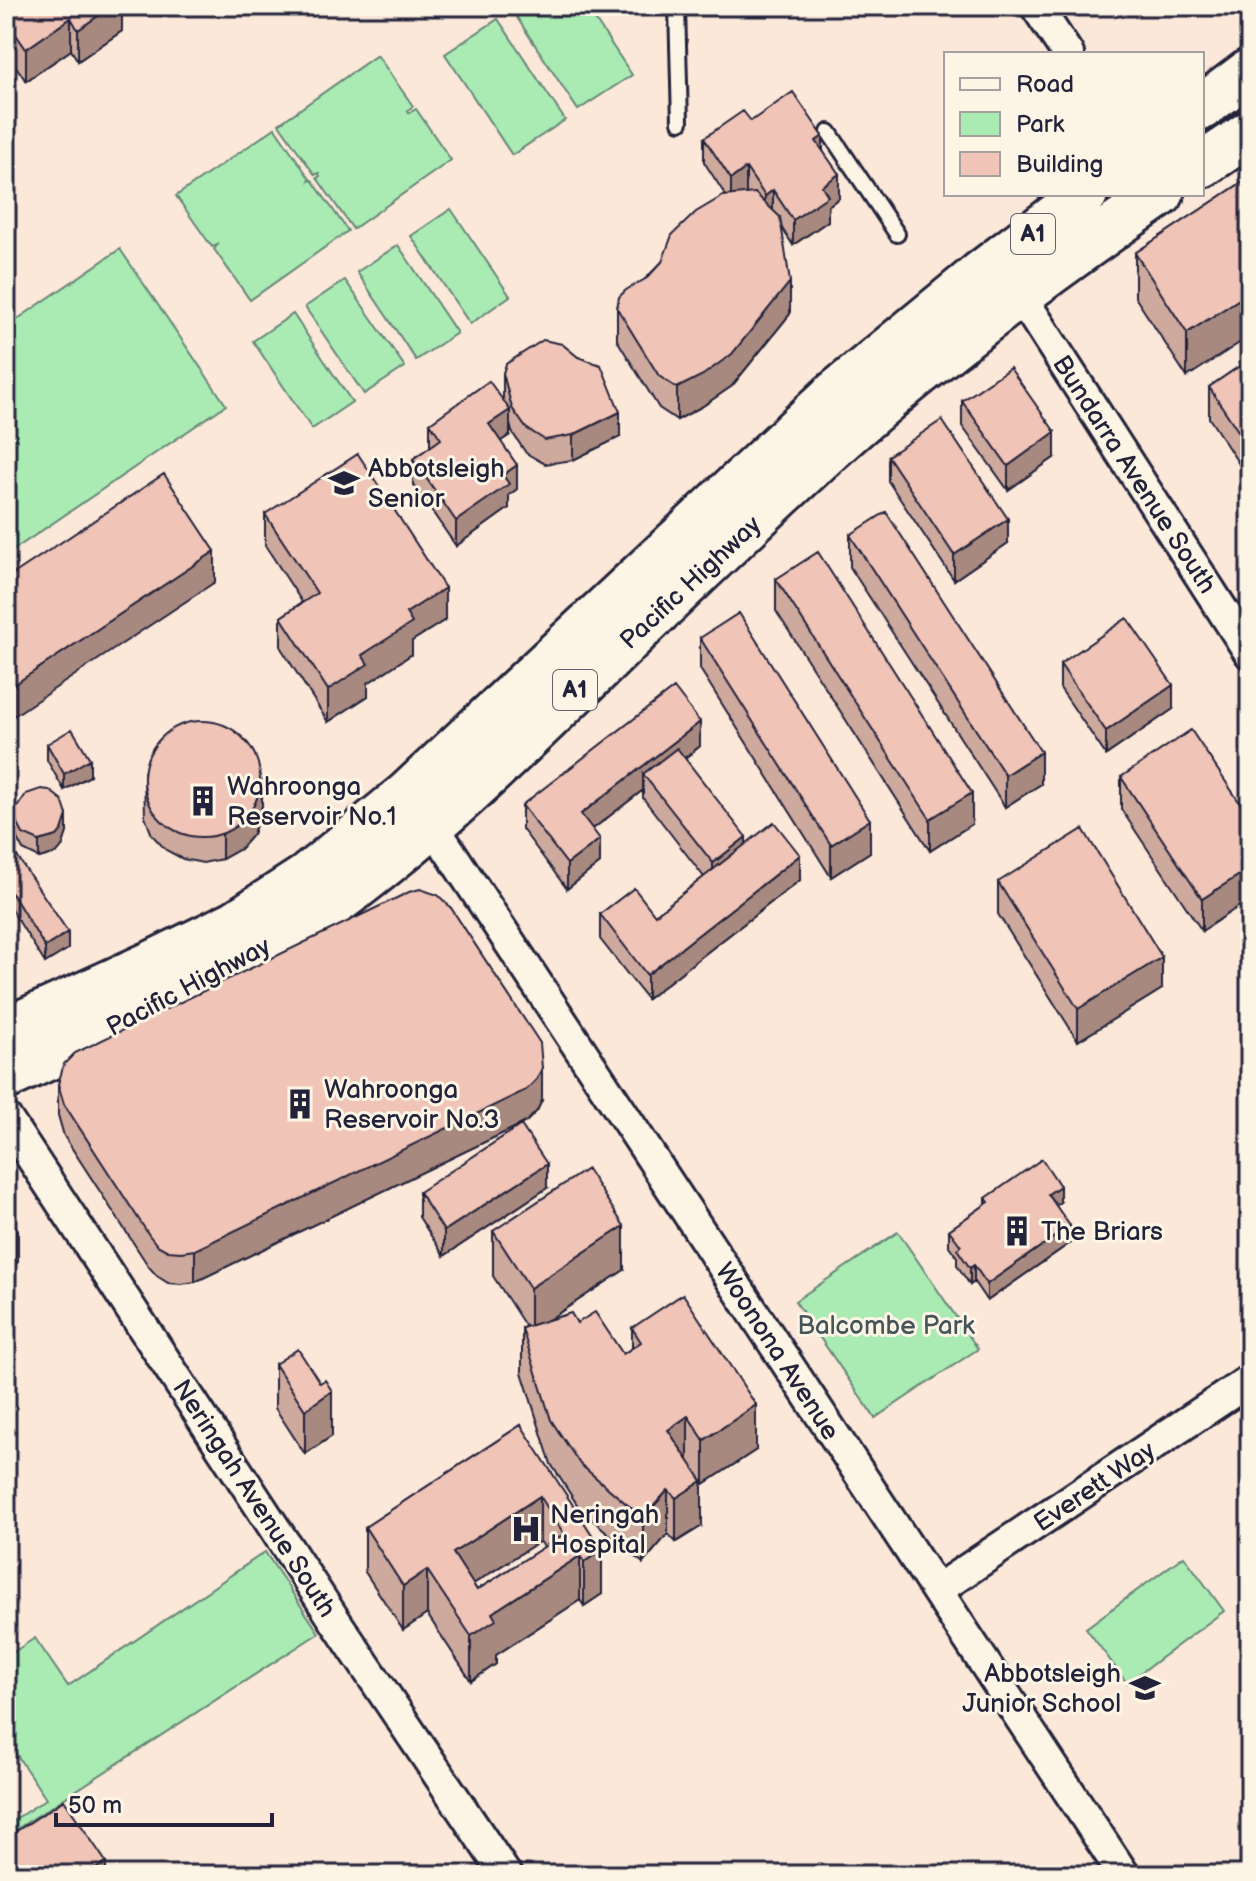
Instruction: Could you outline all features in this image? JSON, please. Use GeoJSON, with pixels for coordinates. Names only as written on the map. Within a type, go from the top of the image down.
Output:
{"type":"FeatureCollection","features":[{"type":"Feature","properties":{"kind":"highway"},"geometry":{"type":"LineString","coordinates":[[1204,106],[1250,71]]}},
{"type":"Feature","properties":{"kind":"highway"},"geometry":{"type":"LineString","coordinates":[[1204,164],[1249,134]]}},
{"type":"Feature","properties":{"kind":"highway","name":"Pacific Highway"},"geometry":{"type":"LineString","coordinates":[[6,1030],[235,923],[306,877],[407,794],[833,395],[980,274],[1082,196]]}},
{"type":"Feature","properties":{"kind":"highway","name":"Pacific Highway"},"geometry":{"type":"LineString","coordinates":[[6,1077],[170,999],[255,954],[323,911],[433,826],[861,422],[936,359],[1020,295],[1158,196]]}},
{"type":"Feature","properties":{"kind":"street"},"geometry":{"type":"LineString","coordinates":[[1036,6],[1067,52]]}},
{"type":"Feature","properties":{"kind":"street","name":"Bundarra Avenue South"},"geometry":{"type":"LineString","coordinates":[[1020,295],[1250,653]]}},
{"type":"Feature","properties":{"kind":"street","name":"Woonona Avenue"},"geometry":{"type":"LineString","coordinates":[[433,826],[1124,1875]]}},
{"type":"Feature","properties":{"kind":"street","name":"Neringah Avenue South"},"geometry":{"type":"LineString","coordinates":[[6,1118],[332,1616],[506,1875]]}},
{"type":"Feature","properties":{"kind":"street","name":"Everett Way"},"geometry":{"type":"LineString","coordinates":[[937,1590],[1250,1380]]}},
{"type":"Feature","properties":{"kind":"lane"},"geometry":{"type":"LineString","coordinates":[[677,6],[680,122]]}},
{"type":"Feature","properties":{"kind":"lane"},"geometry":{"type":"LineString","coordinates":[[829,132],[897,234]]}},
{"type":"Feature","properties":{"kind":"green space"},"geometry":{"type":"Polygon","coordinates":[[[518,6],[586,6],[632,75],[578,110],[512,10],[518,6]]]}},
{"type":"Feature","properties":{"kind":"green space"},"geometry":{"type":"Polygon","coordinates":[[[498,19],[565,120],[512,155],[445,54],[498,19]]]}},
{"type":"Feature","properties":{"kind":"green space"},"geometry":{"type":"Polygon","coordinates":[[[377,55],[413,106],[409,113],[416,109],[451,160],[353,229],[317,178],[319,173],[315,175],[279,124],[377,55]]]}},
{"type":"Feature","properties":{"kind":"green space"},"geometry":{"type":"Polygon","coordinates":[[[275,128],[309,181],[312,180],[348,231],[250,300],[214,249],[219,243],[212,247],[176,196],[275,128]]]}},
{"type":"Feature","properties":{"kind":"green space"},"geometry":{"type":"Polygon","coordinates":[[[451,209],[510,296],[470,324],[411,236],[451,209]]]}},
{"type":"Feature","properties":{"kind":"green space"},"geometry":{"type":"Polygon","coordinates":[[[398,245],[457,333],[416,360],[357,272],[398,245]]]}},
{"type":"Feature","properties":{"kind":"green space"},"geometry":{"type":"Polygon","coordinates":[[[120,249],[226,405],[6,555],[6,327],[120,249]]]}},
{"type":"Feature","properties":{"kind":"green space"},"geometry":{"type":"Polygon","coordinates":[[[345,280],[405,367],[364,394],[305,307],[345,280]]]}},
{"type":"Feature","properties":{"kind":"green space"},"geometry":{"type":"Polygon","coordinates":[[[293,314],[352,402],[312,429],[253,341],[293,314]]]}},
{"type":"Feature","properties":{"kind":"green space","name":"Balcombe Park"},"geometry":{"type":"Polygon","coordinates":[[[898,1232],[978,1349],[875,1418],[795,1301],[898,1232]]]}},
{"type":"Feature","properties":{"kind":"green space"},"geometry":{"type":"Polygon","coordinates":[[[265,1552],[319,1633],[6,1836],[6,1825],[46,1799],[6,1739],[6,1657],[35,1638],[68,1686],[265,1552]]]}},
{"type":"Feature","properties":{"kind":"green space"},"geometry":{"type":"Polygon","coordinates":[[[1184,1556],[1224,1611],[1127,1683],[1086,1628],[1184,1556]]]}},
{"type":"Feature","properties":{"kind":"building"},"geometry":{"type":"Polygon","coordinates":[[[6,6],[112,6],[78,30],[71,18],[26,49],[6,20],[6,6]]]}},
{"type":"Feature","properties":{"kind":"building"},"geometry":{"type":"Polygon","coordinates":[[[793,92],[823,136],[816,141],[839,174],[822,186],[828,196],[793,220],[773,190],[765,196],[746,168],[731,179],[704,138],[743,111],[751,121],[793,92]]]}},
{"type":"Feature","properties":{"kind":"building"},"geometry":{"type":"Polygon","coordinates":[[[1250,177],[1250,292],[1187,333],[1135,253],[1250,177]]]}},
{"type":"Feature","properties":{"kind":"building"},"geometry":{"type":"Polygon","coordinates":[[[755,193],[780,217],[790,282],[732,354],[703,375],[677,388],[659,376],[617,308],[619,297],[647,278],[662,262],[672,235],[696,212],[723,196],[755,193]]]}},
{"type":"Feature","properties":{"kind":"building"},"geometry":{"type":"Polygon","coordinates":[[[543,340],[562,344],[578,357],[601,365],[620,412],[573,435],[545,440],[526,428],[512,408],[503,373],[506,364],[543,340]]]}},
{"type":"Feature","properties":{"kind":"building"},"geometry":{"type":"Polygon","coordinates":[[[1250,359],[1250,449],[1209,387],[1250,359]]]}},
{"type":"Feature","properties":{"kind":"building"},"geometry":{"type":"Polygon","coordinates":[[[1010,368],[1055,432],[1008,466],[962,401],[1010,368]]]}},
{"type":"Feature","properties":{"kind":"building"},"geometry":{"type":"Polygon","coordinates":[[[489,381],[510,410],[489,424],[517,465],[503,475],[509,484],[456,521],[413,459],[441,439],[430,423],[489,381]]]}},
{"type":"Feature","properties":{"kind":"building"},"geometry":{"type":"Polygon","coordinates":[[[942,420],[1008,519],[954,555],[888,456],[942,420]]]}},
{"type":"Feature","properties":{"kind":"building"},"geometry":{"type":"Polygon","coordinates":[[[358,454],[445,588],[406,613],[412,623],[362,655],[368,664],[328,690],[281,617],[317,593],[265,514],[358,454]]]}},
{"type":"Feature","properties":{"kind":"building"},"geometry":{"type":"Polygon","coordinates":[[[164,474],[215,551],[6,690],[6,579],[164,474]]]}},
{"type":"Feature","properties":{"kind":"building"},"geometry":{"type":"Polygon","coordinates":[[[886,512],[1041,752],[1005,775],[850,535],[886,512]]]}},
{"type":"Feature","properties":{"kind":"building"},"geometry":{"type":"Polygon","coordinates":[[[818,552],[972,793],[930,819],[776,579],[818,552]]]}},
{"type":"Feature","properties":{"kind":"building"},"geometry":{"type":"Polygon","coordinates":[[[739,613],[870,820],[831,845],[700,638],[739,613]]]}},
{"type":"Feature","properties":{"kind":"building"},"geometry":{"type":"Polygon","coordinates":[[[1127,618],[1173,685],[1106,731],[1060,664],[1127,618]]]}},
{"type":"Feature","properties":{"kind":"building"},"geometry":{"type":"Polygon","coordinates":[[[674,688],[700,722],[581,814],[600,839],[567,864],[522,805],[674,688]]]}},
{"type":"Feature","properties":{"kind":"building","name":"Wahroonga Reservoir No.1"},"geometry":{"type":"Polygon","coordinates":[[[202,721],[224,725],[243,738],[256,757],[260,779],[256,801],[243,820],[224,833],[202,837],[180,833],[161,820],[148,801],[144,779],[148,757],[161,738],[180,725],[202,721]]]}},
{"type":"Feature","properties":{"kind":"building"},"geometry":{"type":"Polygon","coordinates":[[[72,729],[90,759],[64,774],[47,744],[72,729]]]}},
{"type":"Feature","properties":{"kind":"building"},"geometry":{"type":"Polygon","coordinates":[[[1191,730],[1250,818],[1250,868],[1202,899],[1121,777],[1191,730]]]}},
{"type":"Feature","properties":{"kind":"building"},"geometry":{"type":"Polygon","coordinates":[[[677,748],[746,837],[713,863],[643,774],[677,748]]]}},
{"type":"Feature","properties":{"kind":"building"},"geometry":{"type":"Polygon","coordinates":[[[49,790],[62,800],[67,815],[57,836],[39,841],[23,834],[15,818],[16,809],[26,794],[49,790]]]}},
{"type":"Feature","properties":{"kind":"building"},"geometry":{"type":"Polygon","coordinates":[[[774,822],[800,855],[647,975],[600,914],[634,888],[655,915],[774,822]]]}},
{"type":"Feature","properties":{"kind":"building"},"geometry":{"type":"Polygon","coordinates":[[[1083,829],[1162,957],[1078,1009],[998,882],[1083,829]]]}},
{"type":"Feature","properties":{"kind":"building"},"geometry":{"type":"Polygon","coordinates":[[[6,840],[68,932],[45,947],[6,884],[6,840]]]}},
{"type":"Feature","properties":{"kind":"building","name":"Wahroonga Reservoir No.3"},"geometry":{"type":"Polygon","coordinates":[[[420,889],[438,895],[451,908],[540,1043],[542,1068],[537,1079],[526,1090],[195,1250],[168,1251],[157,1245],[64,1104],[58,1084],[64,1064],[75,1053],[420,889]]]}},
{"type":"Feature","properties":{"kind":"building"},"geometry":{"type":"Polygon","coordinates":[[[521,1125],[547,1164],[444,1231],[419,1192],[521,1125]]]}},
{"type":"Feature","properties":{"kind":"building","name":"The Briars"},"geometry":{"type":"Polygon","coordinates":[[[1042,1159],[1060,1186],[1048,1194],[1070,1226],[987,1284],[974,1265],[970,1268],[957,1249],[961,1246],[949,1230],[989,1202],[986,1198],[1042,1159]]]}},
{"type":"Feature","properties":{"kind":"building"},"geometry":{"type":"Polygon","coordinates":[[[587,1169],[624,1226],[530,1288],[493,1231],[587,1169]]]}},
{"type":"Feature","properties":{"kind":"building"},"geometry":{"type":"Polygon","coordinates":[[[6,1212],[18,1230],[6,1238],[6,1212]]]}},
{"type":"Feature","properties":{"kind":"building"},"geometry":{"type":"Polygon","coordinates":[[[683,1294],[756,1405],[704,1440],[688,1416],[668,1430],[702,1481],[676,1498],[668,1490],[643,1518],[580,1464],[551,1420],[522,1328],[571,1313],[577,1323],[595,1312],[623,1354],[641,1342],[632,1328],[683,1294]]]}},
{"type":"Feature","properties":{"kind":"building"},"geometry":{"type":"Polygon","coordinates":[[[298,1349],[320,1383],[325,1380],[332,1391],[305,1410],[275,1364],[298,1349]]]}},
{"type":"Feature","properties":{"kind":"building"},"geometry":{"type":"Polygon","coordinates":[[[521,1425],[602,1550],[584,1562],[580,1556],[492,1613],[496,1620],[471,1636],[427,1570],[403,1586],[365,1527],[521,1425]],[[540,1496],[453,1553],[477,1590],[564,1534],[540,1496]]]}},
{"type":"Feature","properties":{"kind":"building"},"geometry":{"type":"Polygon","coordinates":[[[64,1800],[106,1862],[86,1875],[6,1875],[6,1838],[64,1800]]]}},
{"type":"Feature","properties":{"kind":"place","name":"Abbotsleigh Senior"},"geometry":{"type":"Point","coordinates":[344,483]}},
{"type":"Feature","properties":{"kind":"place","name":"Wahroonga Reservoir No.1"},"geometry":{"type":"Point","coordinates":[203,801]}},
{"type":"Feature","properties":{"kind":"place","name":"Wahroonga Reservoir No.3"},"geometry":{"type":"Point","coordinates":[300,1104]}},
{"type":"Feature","properties":{"kind":"place","name":"The Briars"},"geometry":{"type":"Point","coordinates":[1017,1231]}},
{"type":"Feature","properties":{"kind":"place","name":"Neringah Hospital"},"geometry":{"type":"Point","coordinates":[526,1529]}},
{"type":"Feature","properties":{"kind":"place","name":"Abbotsleigh Junior School"},"geometry":{"type":"Point","coordinates":[1145,1688]}}]}
